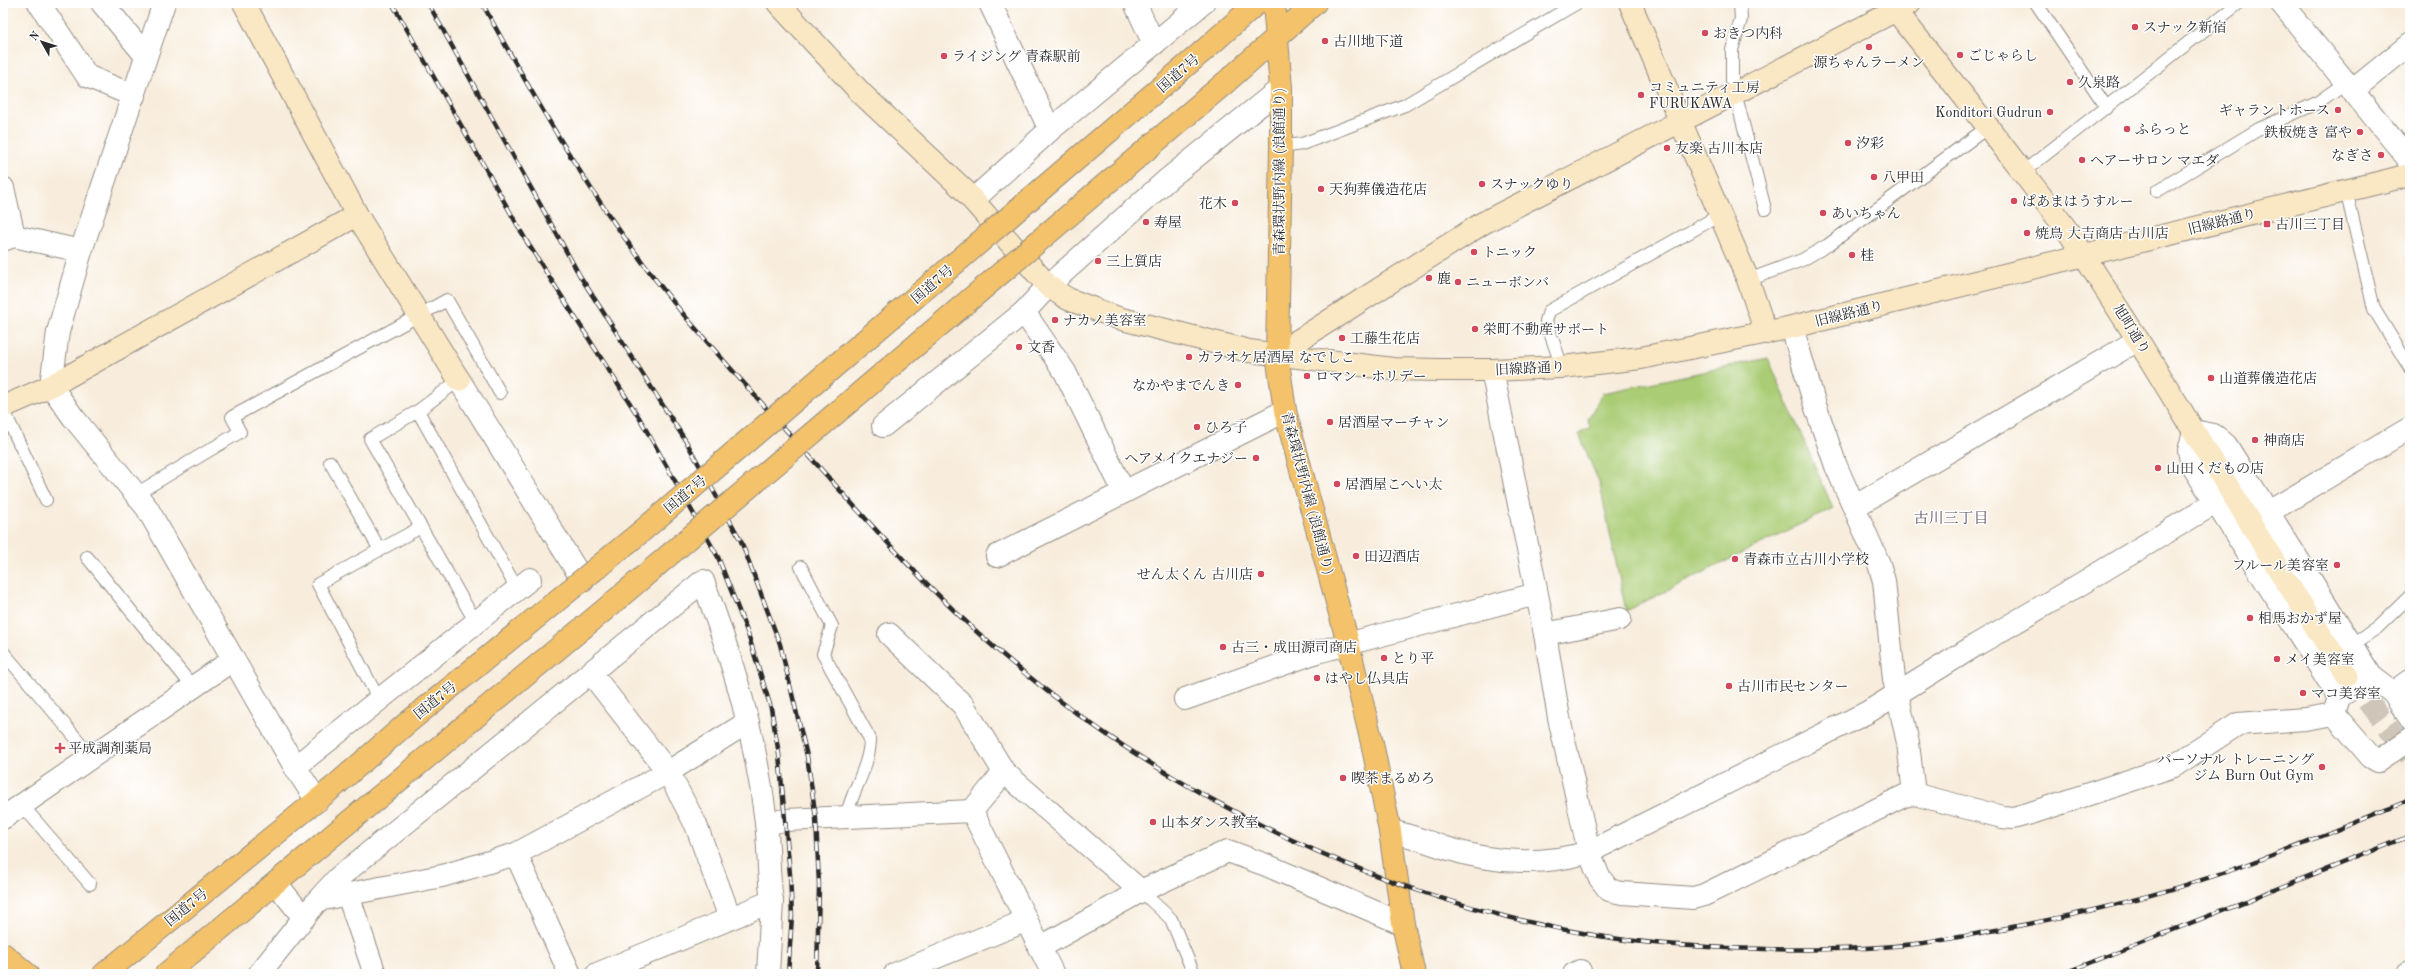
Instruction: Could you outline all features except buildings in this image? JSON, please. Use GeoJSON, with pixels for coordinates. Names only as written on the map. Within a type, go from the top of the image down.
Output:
{"type":"FeatureCollection","features":[{"type":"Feature","properties":{"kind":"main road","name":"国道7号"},"geometry":{"type":"LineString","coordinates":[[104,974],[336,785],[406,724],[583,581],[1202,52],[1257,3]]}},
{"type":"Feature","properties":{"kind":"main road","name":"青森環状野内線 (浪館通り)"},"geometry":{"type":"LineString","coordinates":[[1274,3],[1280,88],[1281,147],[1277,354],[1285,411],[1348,643],[1390,831],[1403,924],[1414,974]]}},
{"type":"Feature","properties":{"kind":"main road"},"geometry":{"type":"LineString","coordinates":[[166,974],[602,612],[1226,82],[1315,3]]}},
{"type":"Feature","properties":{"kind":"main road"},"geometry":{"type":"LineString","coordinates":[[3,954],[27,974]]}},
{"type":"Feature","properties":{"kind":"street"},"geometry":{"type":"LineString","coordinates":[[39,3],[87,76],[134,96]]}},
{"type":"Feature","properties":{"kind":"street"},"geometry":{"type":"LineString","coordinates":[[102,3],[146,56]]}},
{"type":"Feature","properties":{"kind":"street"},"geometry":{"type":"LineString","coordinates":[[164,3],[81,252],[58,332],[51,386],[147,508],[295,767],[317,800]]}},
{"type":"Feature","properties":{"kind":"street"},"geometry":{"type":"LineString","coordinates":[[244,3],[357,215],[583,581]]}},
{"type":"Feature","properties":{"kind":"street","name":"旧線路通り"},"geometry":{"type":"LineString","coordinates":[[778,3],[861,93],[973,200],[1048,286],[1068,299],[1118,318],[1249,351],[1277,354],[1328,363],[1393,369],[1492,370],[1562,367],[1641,358],[1792,327],[2410,175]]}},
{"type":"Feature","properties":{"kind":"street"},"geometry":{"type":"LineString","coordinates":[[990,3],[1050,130]]}},
{"type":"Feature","properties":{"kind":"street"},"geometry":{"type":"LineString","coordinates":[[1134,3],[1154,44]]}},
{"type":"Feature","properties":{"kind":"street"},"geometry":{"type":"LineString","coordinates":[[973,200],[1050,130],[1203,3]]}},
{"type":"Feature","properties":{"kind":"street"},"geometry":{"type":"LineString","coordinates":[[1630,3],[1748,280],[1766,333]]}},
{"type":"Feature","properties":{"kind":"street"},"geometry":{"type":"LineString","coordinates":[[2282,3],[2348,87],[2410,162]]}},
{"type":"Feature","properties":{"kind":"street"},"geometry":{"type":"LineString","coordinates":[[1277,354],[1458,237],[1734,94],[1898,6]]}},
{"type":"Feature","properties":{"kind":"street","name":"旭町通り"},"geometry":{"type":"LineString","coordinates":[[1898,6],[2023,172],[2083,255],[2138,340],[2282,575],[2347,674]]}},
{"type":"Feature","properties":{"kind":"street"},"geometry":{"type":"LineString","coordinates":[[2348,87],[2410,44]]}},
{"type":"Feature","properties":{"kind":"street"},"geometry":{"type":"LineString","coordinates":[[883,426],[1024,312],[1048,286],[1168,179],[1280,88]]}},
{"type":"Feature","properties":{"kind":"street"},"geometry":{"type":"LineString","coordinates":[[3,188],[8,238],[81,252]]}},
{"type":"Feature","properties":{"kind":"street"},"geometry":{"type":"LineString","coordinates":[[3,408],[51,386],[357,215]]}},
{"type":"Feature","properties":{"kind":"street"},"geometry":{"type":"LineString","coordinates":[[1024,312],[1065,372],[1124,492]]}},
{"type":"Feature","properties":{"kind":"street"},"geometry":{"type":"LineString","coordinates":[[1792,327],[1815,405],[1836,466],[1879,564],[1884,581],[1890,648],[1908,743],[1914,794]]}},
{"type":"Feature","properties":{"kind":"street"},"geometry":{"type":"LineString","coordinates":[[1854,507],[2138,340]]}},
{"type":"Feature","properties":{"kind":"street"},"geometry":{"type":"LineString","coordinates":[[1492,370],[1545,634],[1560,718],[1589,852],[1599,877],[1609,890],[1622,893],[1693,898],[1716,890],[1904,796],[1914,794],[2013,818],[2174,766],[2238,724],[2305,719],[2337,705],[2371,676]]}},
{"type":"Feature","properties":{"kind":"street"},"geometry":{"type":"LineString","coordinates":[[997,556],[1285,411]]}},
{"type":"Feature","properties":{"kind":"street"},"geometry":{"type":"LineString","coordinates":[[2268,513],[2410,428]]}},
{"type":"Feature","properties":{"kind":"street"},"geometry":{"type":"LineString","coordinates":[[2410,718],[2402,687],[2371,676],[2226,445],[2214,435],[2194,431],[2189,452],[2192,465],[2337,705],[2371,757],[2378,761],[2410,739]]}},
{"type":"Feature","properties":{"kind":"street"},"geometry":{"type":"LineString","coordinates":[[1390,831],[1446,849],[1499,861],[1552,860],[1589,852],[1898,695],[1976,645],[2215,503]]}},
{"type":"Feature","properties":{"kind":"street"},"geometry":{"type":"LineString","coordinates":[[259,974],[318,900],[338,878],[703,581],[729,649],[748,722],[766,823],[772,901],[768,974]]}},
{"type":"Feature","properties":{"kind":"street"},"geometry":{"type":"LineString","coordinates":[[295,767],[523,584]]}},
{"type":"Feature","properties":{"kind":"street"},"geometry":{"type":"LineString","coordinates":[[1185,699],[1348,643],[1536,594]]}},
{"type":"Feature","properties":{"kind":"street"},"geometry":{"type":"LineString","coordinates":[[1545,634],[1620,619]]}},
{"type":"Feature","properties":{"kind":"street"},"geometry":{"type":"LineString","coordinates":[[889,634],[963,704],[1004,772],[1141,891]]}},
{"type":"Feature","properties":{"kind":"street"},"geometry":{"type":"LineString","coordinates":[[3,818],[234,659]]}},
{"type":"Feature","properties":{"kind":"street"},"geometry":{"type":"LineString","coordinates":[[591,673],[668,772],[696,825],[730,918]]}},
{"type":"Feature","properties":{"kind":"street"},"geometry":{"type":"LineString","coordinates":[[318,900],[442,876],[516,854],[668,772],[748,722]]}},
{"type":"Feature","properties":{"kind":"street"},"geometry":{"type":"LineString","coordinates":[[766,823],[846,817],[972,811],[1004,772]]}},
{"type":"Feature","properties":{"kind":"street"},"geometry":{"type":"LineString","coordinates":[[972,811],[1025,922],[1053,974]]}},
{"type":"Feature","properties":{"kind":"street"},"geometry":{"type":"LineString","coordinates":[[1039,948],[1141,891],[1218,855],[1231,852],[1403,924]]}},
{"type":"Feature","properties":{"kind":"street"},"geometry":{"type":"LineString","coordinates":[[516,854],[570,974]]}},
{"type":"Feature","properties":{"kind":"street"},"geometry":{"type":"LineString","coordinates":[[276,883],[304,918]]}},
{"type":"Feature","properties":{"kind":"street"},"geometry":{"type":"LineString","coordinates":[[348,894],[375,974]]}},
{"type":"Feature","properties":{"kind":"street"},"geometry":{"type":"LineString","coordinates":[[597,974],[772,901]]}},
{"type":"Feature","properties":{"kind":"street"},"geometry":{"type":"LineString","coordinates":[[895,974],[1025,922]]}},
{"type":"Feature","properties":{"kind":"lane"},"geometry":{"type":"LineString","coordinates":[[1281,147],[1315,140],[1405,105],[1578,3]]}},
{"type":"Feature","properties":{"kind":"lane"},"geometry":{"type":"LineString","coordinates":[[1740,3],[1741,19],[1731,59],[1734,94],[1765,209]]}},
{"type":"Feature","properties":{"kind":"lane"},"geometry":{"type":"LineString","coordinates":[[2036,3],[2107,108]]}},
{"type":"Feature","properties":{"kind":"lane"},"geometry":{"type":"LineString","coordinates":[[2023,172],[2107,108],[2239,3]]}},
{"type":"Feature","properties":{"kind":"lane"},"geometry":{"type":"LineString","coordinates":[[2157,191],[2259,129],[2317,103],[2348,87]]}},
{"type":"Feature","properties":{"kind":"lane"},"geometry":{"type":"LineString","coordinates":[[1748,280],[1802,260],[1828,245],[1988,127]]}},
{"type":"Feature","properties":{"kind":"lane"},"geometry":{"type":"LineString","coordinates":[[2346,190],[2374,309],[2410,368]]}},
{"type":"Feature","properties":{"kind":"lane"},"geometry":{"type":"LineString","coordinates":[[1562,367],[1546,321],[1549,311],[1720,215]]}},
{"type":"Feature","properties":{"kind":"lane"},"geometry":{"type":"LineString","coordinates":[[136,494],[240,432],[232,417],[448,300],[500,393]]}},
{"type":"Feature","properties":{"kind":"lane"},"geometry":{"type":"LineString","coordinates":[[459,380],[418,411],[370,439],[475,621]]}},
{"type":"Feature","properties":{"kind":"lane"},"geometry":{"type":"LineString","coordinates":[[3,408],[46,500]]}},
{"type":"Feature","properties":{"kind":"lane"},"geometry":{"type":"LineString","coordinates":[[418,411],[523,584]]}},
{"type":"Feature","properties":{"kind":"lane"},"geometry":{"type":"LineString","coordinates":[[330,462],[380,550]]}},
{"type":"Feature","properties":{"kind":"lane"},"geometry":{"type":"LineString","coordinates":[[378,700],[318,584],[421,527]]}},
{"type":"Feature","properties":{"kind":"lane"},"geometry":{"type":"LineString","coordinates":[[87,557],[193,688]]}},
{"type":"Feature","properties":{"kind":"lane"},"geometry":{"type":"LineString","coordinates":[[801,567],[832,626],[823,654],[870,739],[869,753],[852,794],[846,817]]}},
{"type":"Feature","properties":{"kind":"lane"},"geometry":{"type":"LineString","coordinates":[[2351,645],[2377,628],[2410,596]]}},
{"type":"Feature","properties":{"kind":"lane"},"geometry":{"type":"LineString","coordinates":[[3,652],[92,757]]}},
{"type":"Feature","properties":{"kind":"lane"},"geometry":{"type":"LineString","coordinates":[[22,805],[90,884]]}},
{"type":"Feature","properties":{"kind":"lane"},"geometry":{"type":"LineString","coordinates":[[1141,891],[1171,919],[1194,974]]}},
{"type":"Feature","properties":{"kind":"green space"},"geometry":{"type":"Polygon","coordinates":[[[1768,358],[1833,508],[1626,611],[1600,485],[1579,434],[1590,427],[1588,419],[1603,393],[1768,358]]]}},
{"type":"Feature","properties":{"kind":"tunnel"},"geometry":{"type":"LineString","coordinates":[[2347,675],[2410,756]]}},
{"type":"Feature","properties":{"kind":"railway"},"geometry":{"type":"LineString","coordinates":[[392,3],[527,242],[640,419],[718,557],[748,634],[771,708],[779,754],[790,874],[792,916],[788,974]]}},
{"type":"Feature","properties":{"kind":"railway"},"geometry":{"type":"LineString","coordinates":[[428,3],[580,276],[687,443],[741,541],[780,644],[807,756],[816,818],[819,885],[817,974]]}},
{"type":"Feature","properties":{"kind":"railway"},"geometry":{"type":"LineString","coordinates":[[482,3],[526,82],[573,161],[624,237],[651,273],[679,309],[725,362],[878,532],[954,611],[1009,660],[1073,710],[1140,757],[1212,799],[1286,837],[1362,870],[1440,898],[1519,920],[1599,936],[1663,944],[1727,948],[1868,948],[1915,944],[1956,938],[2060,918],[2122,903],[2215,876],[2246,865],[2410,800]]}},
{"type":"Feature","properties":{"kind":"railway"},"geometry":{"type":"LineString","coordinates":[[2062,974],[2410,836]]}},
{"type":"Feature","properties":{"kind":"place","name":"スナック新宿"},"geometry":{"type":"Point","coordinates":[2135,27]}},
{"type":"Feature","properties":{"kind":"place","name":"おきつ内科"},"geometry":{"type":"Point","coordinates":[1705,33]}},
{"type":"Feature","properties":{"kind":"place","name":"古川地下道"},"geometry":{"type":"Point","coordinates":[1325,41]}},
{"type":"Feature","properties":{"kind":"place","name":"源ちゃんラーメン"},"geometry":{"type":"Point","coordinates":[1869,47]}},
{"type":"Feature","properties":{"kind":"place","name":"ごじゃらし"},"geometry":{"type":"Point","coordinates":[1960,55]}},
{"type":"Feature","properties":{"kind":"place","name":"ライジング 青森駅前"},"geometry":{"type":"Point","coordinates":[944,56]}},
{"type":"Feature","properties":{"kind":"place","name":"久泉路"},"geometry":{"type":"Point","coordinates":[2070,82]}},
{"type":"Feature","properties":{"kind":"place","name":"コミュニティ工房 FURUKAWA"},"geometry":{"type":"Point","coordinates":[1641,95]}},
{"type":"Feature","properties":{"kind":"place","name":"ギャラントホース"},"geometry":{"type":"Point","coordinates":[2338,110]}},
{"type":"Feature","properties":{"kind":"place","name":"Konditori Gudrun"},"geometry":{"type":"Point","coordinates":[2050,112]}},
{"type":"Feature","properties":{"kind":"place","name":"ふらっと"},"geometry":{"type":"Point","coordinates":[2127,129]}},
{"type":"Feature","properties":{"kind":"place","name":"鉄板焼き 富や"},"geometry":{"type":"Point","coordinates":[2360,132]}},
{"type":"Feature","properties":{"kind":"place","name":"汐彩"},"geometry":{"type":"Point","coordinates":[1848,143]}},
{"type":"Feature","properties":{"kind":"place","name":"友楽 古川本店"},"geometry":{"type":"Point","coordinates":[1667,148]}},
{"type":"Feature","properties":{"kind":"place","name":"なぎさ"},"geometry":{"type":"Point","coordinates":[2381,155]}},
{"type":"Feature","properties":{"kind":"place","name":"ヘアーサロン マエダ"},"geometry":{"type":"Point","coordinates":[2082,160]}},
{"type":"Feature","properties":{"kind":"place","name":"八甲田"},"geometry":{"type":"Point","coordinates":[1874,177]}},
{"type":"Feature","properties":{"kind":"place","name":"スナックゆり"},"geometry":{"type":"Point","coordinates":[1482,184]}},
{"type":"Feature","properties":{"kind":"place","name":"天狗葬儀造花店"},"geometry":{"type":"Point","coordinates":[1321,189]}},
{"type":"Feature","properties":{"kind":"place","name":"ぱあまはうすルー"},"geometry":{"type":"Point","coordinates":[2014,201]}},
{"type":"Feature","properties":{"kind":"place","name":"花木"},"geometry":{"type":"Point","coordinates":[1235,203]}},
{"type":"Feature","properties":{"kind":"place","name":"あいちゃん"},"geometry":{"type":"Point","coordinates":[1823,213]}},
{"type":"Feature","properties":{"kind":"place","name":"寿屋"},"geometry":{"type":"Point","coordinates":[1146,222]}},
{"type":"Feature","properties":{"kind":"place","name":"古川三丁目"},"geometry":{"type":"Point","coordinates":[2267,224]}},
{"type":"Feature","properties":{"kind":"place","name":"焼鳥 大吉商店 古川店"},"geometry":{"type":"Point","coordinates":[2027,233]}},
{"type":"Feature","properties":{"kind":"place","name":"トニック"},"geometry":{"type":"Point","coordinates":[1474,252]}},
{"type":"Feature","properties":{"kind":"place","name":"桂"},"geometry":{"type":"Point","coordinates":[1852,255]}},
{"type":"Feature","properties":{"kind":"place","name":"三上質店"},"geometry":{"type":"Point","coordinates":[1098,261]}},
{"type":"Feature","properties":{"kind":"place","name":"鹿"},"geometry":{"type":"Point","coordinates":[1429,278]}},
{"type":"Feature","properties":{"kind":"place","name":"ニューボンバ"},"geometry":{"type":"Point","coordinates":[1458,282]}},
{"type":"Feature","properties":{"kind":"place","name":"ナカノ美容室"},"geometry":{"type":"Point","coordinates":[1055,320]}},
{"type":"Feature","properties":{"kind":"place","name":"栄町不動産サポート"},"geometry":{"type":"Point","coordinates":[1475,329]}},
{"type":"Feature","properties":{"kind":"place","name":"工藤生花店"},"geometry":{"type":"Point","coordinates":[1342,338]}},
{"type":"Feature","properties":{"kind":"place","name":"文香"},"geometry":{"type":"Point","coordinates":[1019,347]}},
{"type":"Feature","properties":{"kind":"place","name":"カラオケ居酒屋 なでしこ"},"geometry":{"type":"Point","coordinates":[1189,357]}},
{"type":"Feature","properties":{"kind":"place","name":"ロマン・ホリデー"},"geometry":{"type":"Point","coordinates":[1307,376]}},
{"type":"Feature","properties":{"kind":"place","name":"山道葬儀造花店"},"geometry":{"type":"Point","coordinates":[2211,378]}},
{"type":"Feature","properties":{"kind":"place","name":"なかやまでんき"},"geometry":{"type":"Point","coordinates":[1238,385]}},
{"type":"Feature","properties":{"kind":"place","name":"居酒屋マーチャン"},"geometry":{"type":"Point","coordinates":[1330,422]}},
{"type":"Feature","properties":{"kind":"place","name":"ひろ子"},"geometry":{"type":"Point","coordinates":[1197,427]}},
{"type":"Feature","properties":{"kind":"place","name":"神商店"},"geometry":{"type":"Point","coordinates":[2255,440]}},
{"type":"Feature","properties":{"kind":"place","name":"ヘアメイクエナジー"},"geometry":{"type":"Point","coordinates":[1256,458]}},
{"type":"Feature","properties":{"kind":"place","name":"山田くだもの店"},"geometry":{"type":"Point","coordinates":[2158,468]}},
{"type":"Feature","properties":{"kind":"place","name":"居酒屋こへい太"},"geometry":{"type":"Point","coordinates":[1337,484]}},
{"type":"Feature","properties":{"kind":"place","name":"田辺酒店"},"geometry":{"type":"Point","coordinates":[1356,556]}},
{"type":"Feature","properties":{"kind":"place","name":"青森市立古川小学校"},"geometry":{"type":"Point","coordinates":[1735,559]}},
{"type":"Feature","properties":{"kind":"place","name":"フルール美容室"},"geometry":{"type":"Point","coordinates":[2337,565]}},
{"type":"Feature","properties":{"kind":"place","name":"せん太くん 古川店"},"geometry":{"type":"Point","coordinates":[1261,574]}},
{"type":"Feature","properties":{"kind":"place","name":"相馬おかず屋"},"geometry":{"type":"Point","coordinates":[2250,618]}},
{"type":"Feature","properties":{"kind":"place","name":"古三・成田源司商店"},"geometry":{"type":"Point","coordinates":[1223,647]}},
{"type":"Feature","properties":{"kind":"place","name":"とり平"},"geometry":{"type":"Point","coordinates":[1384,658]}},
{"type":"Feature","properties":{"kind":"place","name":"メイ美容室"},"geometry":{"type":"Point","coordinates":[2277,659]}},
{"type":"Feature","properties":{"kind":"place","name":"はやし仏具店"},"geometry":{"type":"Point","coordinates":[1317,678]}},
{"type":"Feature","properties":{"kind":"place","name":"古川市民センター"},"geometry":{"type":"Point","coordinates":[1729,686]}},
{"type":"Feature","properties":{"kind":"place","name":"マコ美容室"},"geometry":{"type":"Point","coordinates":[2303,693]}},
{"type":"Feature","properties":{"kind":"place","name":"平成調剤薬局"},"geometry":{"type":"Point","coordinates":[60,748]}},
{"type":"Feature","properties":{"kind":"place","name":"パーソナル トレーニング ジム Burn Out Gym"},"geometry":{"type":"Point","coordinates":[2322,767]}},
{"type":"Feature","properties":{"kind":"place","name":"喫茶まるめろ"},"geometry":{"type":"Point","coordinates":[1343,778]}},
{"type":"Feature","properties":{"kind":"place","name":"山本ダンス教室"},"geometry":{"type":"Point","coordinates":[1153,822]}},
{"type":"Feature","properties":{"kind":"district","name":"古川三丁目"},"geometry":{"type":"Point","coordinates":[1951,518]}}]}
